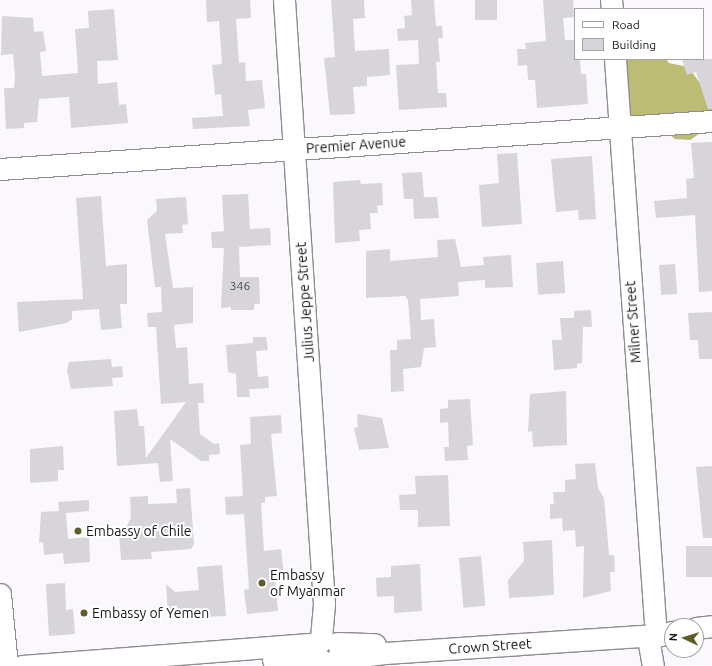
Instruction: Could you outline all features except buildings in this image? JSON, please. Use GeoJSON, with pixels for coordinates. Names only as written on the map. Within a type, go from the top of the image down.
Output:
{"type":"FeatureCollection","features":[{"type":"Feature","properties":{"kind":"street","name":"Julius Jeppe Street"},"geometry":{"type":"LineString","coordinates":[[284,0],[296,149],[328,654]]}},
{"type":"Feature","properties":{"kind":"street","name":"Milner Street"},"geometry":{"type":"LineString","coordinates":[[615,60],[655,630],[653,664]]}},
{"type":"Feature","properties":{"kind":"street","name":"Premier Avenue"},"geometry":{"type":"LineString","coordinates":[[0,169],[712,121]]}},
{"type":"Feature","properties":{"kind":"street"},"geometry":{"type":"LineString","coordinates":[[0,594],[7,666]]}},
{"type":"Feature","properties":{"kind":"street","name":"Crown Street"},"geometry":{"type":"LineString","coordinates":[[177,666],[271,655],[328,654],[385,648],[655,630]]}},
{"type":"Feature","properties":{"kind":"street","name":"Crown Street"},"geometry":{"type":"LineString","coordinates":[[22,666],[238,660]]}},
{"type":"Feature","properties":{"kind":"shaded area"},"geometry":{"type":"Polygon","coordinates":[[[622,60],[667,60],[669,63],[688,67],[712,99],[712,116],[702,132],[690,140],[675,139],[655,122],[640,123],[637,115],[625,117],[622,60]]]}},
{"type":"Feature","properties":{"kind":"place","name":"Embassy of Chile"},"geometry":{"type":"Point","coordinates":[78,531]}},
{"type":"Feature","properties":{"kind":"place","name":"Embassy of Myanmar"},"geometry":{"type":"Point","coordinates":[262,583]}},
{"type":"Feature","properties":{"kind":"place","name":"Embassy of Yemen"},"geometry":{"type":"Point","coordinates":[84,613]}}]}
